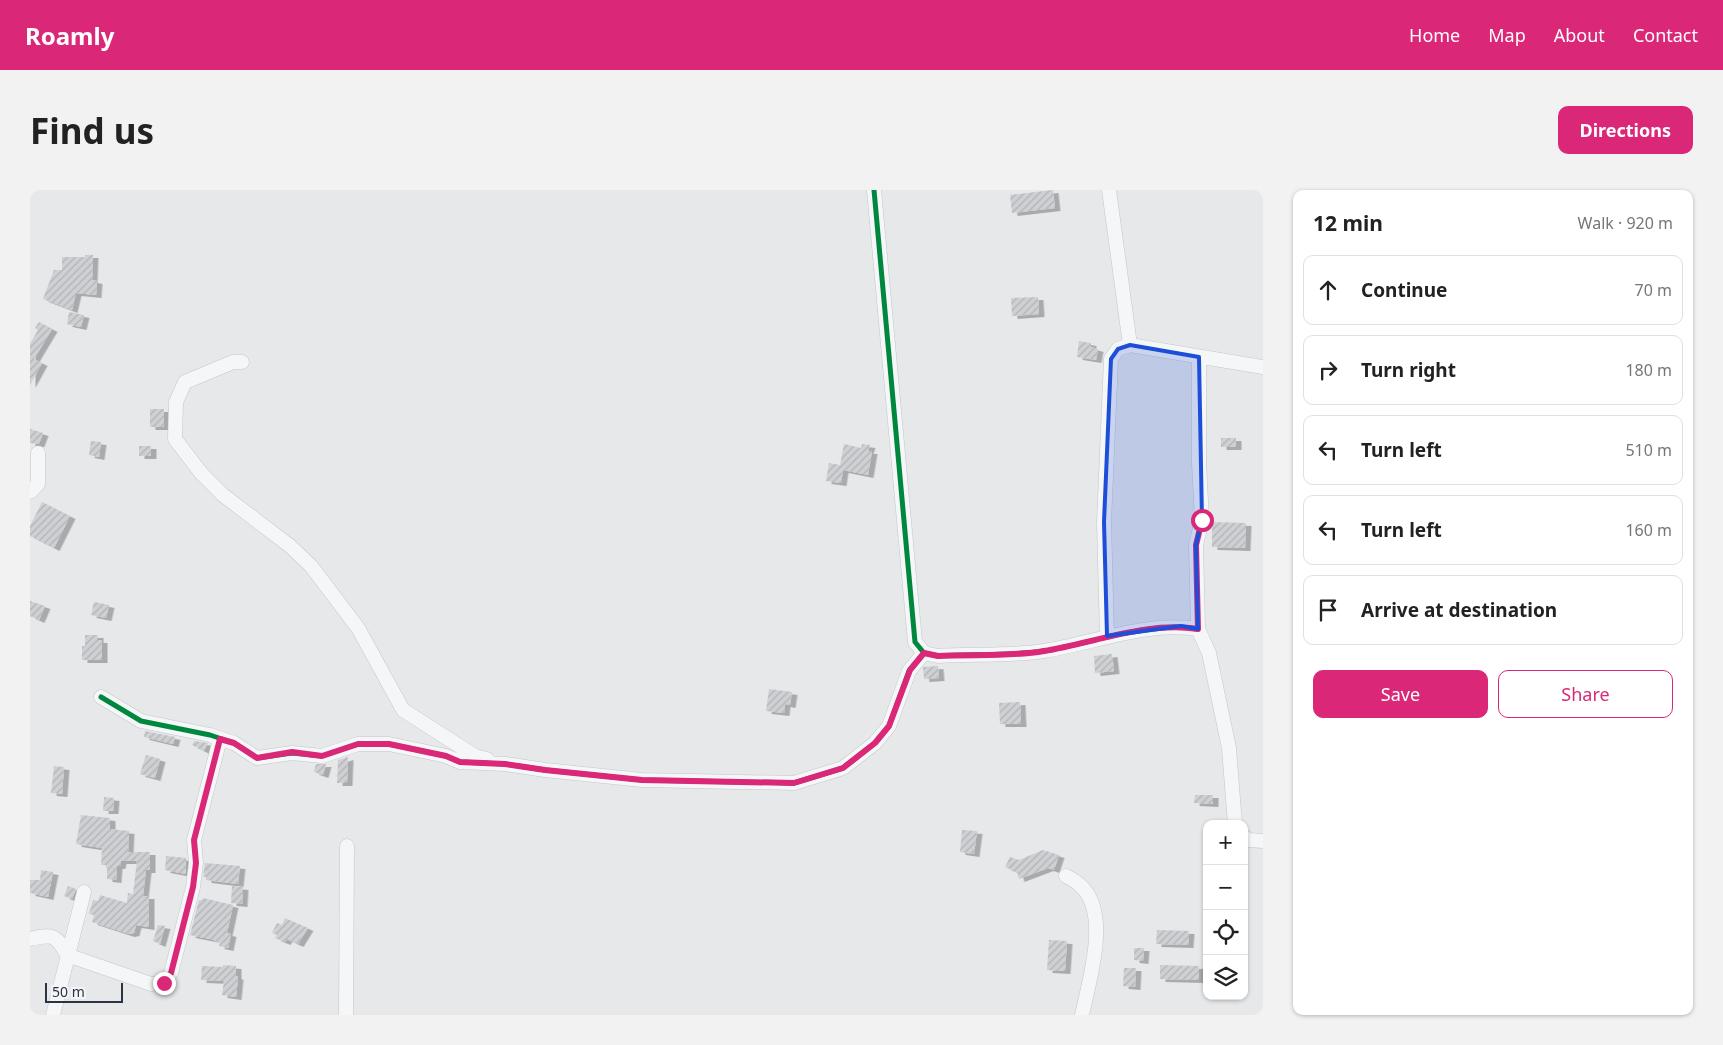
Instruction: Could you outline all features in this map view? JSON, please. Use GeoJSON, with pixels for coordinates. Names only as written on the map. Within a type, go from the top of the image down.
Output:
{"type":"FeatureCollection","features":[{"type":"Feature","properties":{"kind":"street"},"geometry":{"type":"LineString","coordinates":[[874,190],[915,642],[924,653],[938,656],[1043,651],[1107,636],[1181,626],[1198,629]]}},
{"type":"Feature","properties":{"kind":"street"},"geometry":{"type":"LineString","coordinates":[[1109,190],[1130,345]]}},
{"type":"Feature","properties":{"kind":"street"},"geometry":{"type":"LineString","coordinates":[[1107,636],[1104,522],[1111,359],[1118,350],[1130,345],[1263,367]]}},
{"type":"Feature","properties":{"kind":"street"},"geometry":{"type":"LineString","coordinates":[[1199,356],[1199,463],[1202,520],[1196,545],[1198,629],[1209,653],[1229,748],[1236,820]]}},
{"type":"Feature","properties":{"kind":"street"},"geometry":{"type":"LineString","coordinates":[[242,362],[233,362],[185,382],[176,402],[175,439],[201,473],[223,495],[290,546],[311,566],[358,628],[403,710],[475,756],[505,764]]}},
{"type":"Feature","properties":{"kind":"street"},"geometry":{"type":"LineString","coordinates":[[30,492],[38,484],[38,453]]}},
{"type":"Feature","properties":{"kind":"street"},"geometry":{"type":"LineString","coordinates":[[101,697],[140,721],[210,734],[234,743],[257,758],[292,752],[322,756],[358,744],[389,744],[446,756],[460,762],[505,764],[642,780],[794,783],[843,768],[875,743],[889,726],[910,670],[924,653]]}},
{"type":"Feature","properties":{"kind":"street"},"geometry":{"type":"LineString","coordinates":[[30,939],[48,935],[59,940],[67,955],[151,984],[164,983],[171,973],[193,887],[196,863],[194,840],[220,739]]}},
{"type":"Feature","properties":{"kind":"street"},"geometry":{"type":"LineString","coordinates":[[1248,839],[1263,841]]}},
{"type":"Feature","properties":{"kind":"street"},"geometry":{"type":"LineString","coordinates":[[346,1015],[347,846]]}},
{"type":"Feature","properties":{"kind":"street"},"geometry":{"type":"LineString","coordinates":[[1066,876],[1083,888],[1095,913],[1097,935],[1082,1015]]}},
{"type":"Feature","properties":{"kind":"street"},"geometry":{"type":"LineString","coordinates":[[53,1015],[84,892]]}},
{"type":"Feature","properties":{"kind":"highlighted area"},"geometry":{"type":"Polygon","coordinates":[[[1130,345],[1199,357],[1202,520],[1196,545],[1198,629],[1181,626],[1107,636],[1104,522],[1111,359],[1118,349],[1130,345]]]}},
{"type":"Feature","properties":{"kind":"building"},"geometry":{"type":"Polygon","coordinates":[[[1053,190],[1055,208],[1012,213],[1010,195],[1053,190]]]}},
{"type":"Feature","properties":{"kind":"building"},"geometry":{"type":"Polygon","coordinates":[[[85,255],[93,255],[92,280],[97,281],[96,295],[76,293],[72,310],[43,299],[54,270],[62,270],[62,257],[85,257],[85,255]]]}},
{"type":"Feature","properties":{"kind":"building"},"geometry":{"type":"Polygon","coordinates":[[[1038,297],[1039,314],[1012,316],[1011,298],[1038,297]]]}},
{"type":"Feature","properties":{"kind":"building"},"geometry":{"type":"Polygon","coordinates":[[[69,312],[84,315],[81,327],[67,324],[69,312]]]}},
{"type":"Feature","properties":{"kind":"building"},"geometry":{"type":"Polygon","coordinates":[[[39,322],[52,329],[34,359],[42,363],[30,385],[30,344],[38,330],[35,328],[39,322]]]}},
{"type":"Feature","properties":{"kind":"building"},"geometry":{"type":"Polygon","coordinates":[[[1079,341],[1091,343],[1091,347],[1098,349],[1096,360],[1077,357],[1079,341]]]}},
{"type":"Feature","properties":{"kind":"building"},"geometry":{"type":"Polygon","coordinates":[[[150,409],[164,409],[164,427],[150,427],[150,409]]]}},
{"type":"Feature","properties":{"kind":"building"},"geometry":{"type":"Polygon","coordinates":[[[30,429],[43,433],[39,444],[30,443],[30,429]]]}},
{"type":"Feature","properties":{"kind":"building"},"geometry":{"type":"Polygon","coordinates":[[[1221,438],[1236,438],[1236,447],[1221,447],[1221,438]]]}},
{"type":"Feature","properties":{"kind":"building"},"geometry":{"type":"Polygon","coordinates":[[[91,441],[101,442],[99,457],[89,455],[91,441]]]}},
{"type":"Feature","properties":{"kind":"building"},"geometry":{"type":"Polygon","coordinates":[[[844,444],[861,448],[862,444],[870,445],[868,451],[872,451],[868,475],[843,470],[841,483],[826,481],[829,463],[840,465],[844,444]]]}},
{"type":"Feature","properties":{"kind":"building"},"geometry":{"type":"Polygon","coordinates":[[[139,446],[151,446],[151,456],[139,456],[139,446]]]}},
{"type":"Feature","properties":{"kind":"building"},"geometry":{"type":"Polygon","coordinates":[[[42,502],[70,516],[54,548],[30,536],[30,526],[42,502]]]}},
{"type":"Feature","properties":{"kind":"building"},"geometry":{"type":"Polygon","coordinates":[[[1212,522],[1246,523],[1245,548],[1212,547],[1212,522]]]}},
{"type":"Feature","properties":{"kind":"building"},"geometry":{"type":"Polygon","coordinates":[[[30,601],[45,606],[39,620],[30,616],[30,601]]]}},
{"type":"Feature","properties":{"kind":"building"},"geometry":{"type":"Polygon","coordinates":[[[94,602],[109,605],[106,618],[91,615],[94,602]]]}},
{"type":"Feature","properties":{"kind":"building"},"geometry":{"type":"Polygon","coordinates":[[[85,635],[98,635],[98,640],[102,640],[102,660],[82,660],[82,646],[85,646],[85,635]]]}},
{"type":"Feature","properties":{"kind":"building"},"geometry":{"type":"Polygon","coordinates":[[[1112,654],[1114,671],[1095,673],[1094,656],[1112,654]]]}},
{"type":"Feature","properties":{"kind":"building"},"geometry":{"type":"Polygon","coordinates":[[[938,666],[939,678],[924,679],[923,667],[938,666]]]}},
{"type":"Feature","properties":{"kind":"building"},"geometry":{"type":"Polygon","coordinates":[[[769,689],[792,692],[790,705],[785,704],[784,713],[766,711],[769,689]]]}},
{"type":"Feature","properties":{"kind":"building"},"geometry":{"type":"Polygon","coordinates":[[[1020,702],[1021,724],[1000,724],[999,703],[1020,702]]]}},
{"type":"Feature","properties":{"kind":"building"},"geometry":{"type":"Polygon","coordinates":[[[145,731],[175,737],[173,744],[144,737],[145,731]]]}},
{"type":"Feature","properties":{"kind":"building"},"geometry":{"type":"Polygon","coordinates":[[[194,741],[208,743],[204,751],[192,745],[194,741]]]}},
{"type":"Feature","properties":{"kind":"building"},"geometry":{"type":"Polygon","coordinates":[[[146,755],[160,759],[155,778],[140,774],[146,755]]]}},
{"type":"Feature","properties":{"kind":"building"},"geometry":{"type":"Polygon","coordinates":[[[348,757],[347,783],[337,783],[338,760],[348,757]]]}},
{"type":"Feature","properties":{"kind":"building"},"geometry":{"type":"Polygon","coordinates":[[[316,764],[326,764],[323,775],[314,772],[316,764]]]}},
{"type":"Feature","properties":{"kind":"building"},"geometry":{"type":"Polygon","coordinates":[[[54,766],[64,767],[62,794],[51,793],[54,766]]]}},
{"type":"Feature","properties":{"kind":"building"},"geometry":{"type":"Polygon","coordinates":[[[1195,795],[1213,795],[1213,804],[1194,803],[1195,795]]]}},
{"type":"Feature","properties":{"kind":"building"},"geometry":{"type":"Polygon","coordinates":[[[104,797],[114,798],[113,811],[103,811],[104,797]]]}},
{"type":"Feature","properties":{"kind":"building"},"geometry":{"type":"Polygon","coordinates":[[[81,815],[110,818],[110,829],[129,831],[128,852],[150,852],[150,870],[146,870],[143,896],[149,896],[149,927],[136,925],[134,933],[129,934],[92,922],[94,915],[89,914],[93,900],[98,901],[100,895],[127,903],[128,893],[133,894],[137,861],[121,861],[120,866],[117,866],[116,880],[107,879],[107,865],[101,865],[102,848],[76,844],[81,815]]]}},
{"type":"Feature","properties":{"kind":"building"},"geometry":{"type":"Polygon","coordinates":[[[962,830],[977,831],[974,854],[960,852],[962,830]]]}},
{"type":"Feature","properties":{"kind":"building"},"geometry":{"type":"Polygon","coordinates":[[[1043,850],[1059,855],[1054,870],[1048,868],[1019,879],[1017,872],[1005,867],[1010,857],[1019,860],[1043,850]]]}},
{"type":"Feature","properties":{"kind":"building"},"geometry":{"type":"Polygon","coordinates":[[[166,856],[186,858],[186,874],[165,870],[166,856]]]}},
{"type":"Feature","properties":{"kind":"building"},"geometry":{"type":"Polygon","coordinates":[[[205,863],[240,866],[238,884],[206,880],[206,877],[203,877],[205,863]]]}},
{"type":"Feature","properties":{"kind":"building"},"geometry":{"type":"Polygon","coordinates":[[[41,870],[53,872],[48,897],[30,893],[30,880],[40,880],[41,870]]]}},
{"type":"Feature","properties":{"kind":"building"},"geometry":{"type":"Polygon","coordinates":[[[68,886],[76,889],[72,899],[64,896],[68,886]]]}},
{"type":"Feature","properties":{"kind":"building"},"geometry":{"type":"Polygon","coordinates":[[[232,886],[243,887],[242,904],[231,903],[232,886]]]}},
{"type":"Feature","properties":{"kind":"building"},"geometry":{"type":"Polygon","coordinates":[[[203,898],[233,905],[227,933],[231,934],[228,948],[219,946],[220,943],[214,942],[215,940],[190,935],[199,900],[203,898]]]}},
{"type":"Feature","properties":{"kind":"building"},"geometry":{"type":"Polygon","coordinates":[[[285,918],[308,928],[298,944],[287,939],[285,942],[275,938],[277,935],[272,933],[277,923],[282,925],[285,918]]]}},
{"type":"Feature","properties":{"kind":"building"},"geometry":{"type":"Polygon","coordinates":[[[158,925],[165,926],[160,944],[153,941],[158,925]]]}},
{"type":"Feature","properties":{"kind":"building"},"geometry":{"type":"Polygon","coordinates":[[[1157,930],[1189,931],[1188,945],[1156,944],[1157,930]]]}},
{"type":"Feature","properties":{"kind":"building"},"geometry":{"type":"Polygon","coordinates":[[[1049,940],[1067,941],[1065,971],[1047,970],[1049,940]]]}},
{"type":"Feature","properties":{"kind":"building"},"geometry":{"type":"Polygon","coordinates":[[[1134,948],[1144,948],[1143,961],[1134,960],[1134,948]]]}},
{"type":"Feature","properties":{"kind":"building"},"geometry":{"type":"Polygon","coordinates":[[[223,965],[236,966],[236,976],[238,977],[236,997],[222,995],[224,981],[201,980],[202,966],[223,967],[223,965]]]}},
{"type":"Feature","properties":{"kind":"building"},"geometry":{"type":"Polygon","coordinates":[[[1160,965],[1199,966],[1199,980],[1160,979],[1160,965]]]}},
{"type":"Feature","properties":{"kind":"building"},"geometry":{"type":"Polygon","coordinates":[[[1124,968],[1136,968],[1135,987],[1123,986],[1124,968]]]}},
{"type":"Feature","properties":{"kind":"cycle path"},"geometry":{"type":"LineString","coordinates":[[874,190],[915,642],[924,653],[938,656],[1031,653],[1140,630],[1179,627],[1198,629]]}},
{"type":"Feature","properties":{"kind":"cycle path"},"geometry":{"type":"LineString","coordinates":[[101,697],[141,721],[210,735],[234,743],[257,758],[292,753],[322,756],[358,744],[389,744],[446,756],[460,762],[505,764],[642,780],[794,783],[843,768],[875,743],[889,726],[909,671],[924,653]]}},
{"type":"Feature","properties":{"kind":"route"},"geometry":{"type":"LineString","coordinates":[[164,983],[171,973],[176,945],[193,887],[196,863],[194,840],[220,739],[234,743],[257,758],[292,752],[322,756],[358,744],[389,744],[416,752],[446,756],[460,762],[526,766],[545,770],[642,780],[747,780],[794,783],[843,768],[875,743],[889,726],[910,670],[924,653],[938,656],[1043,651],[1107,636],[1181,626],[1198,629],[1196,545],[1202,520]]}}]}
